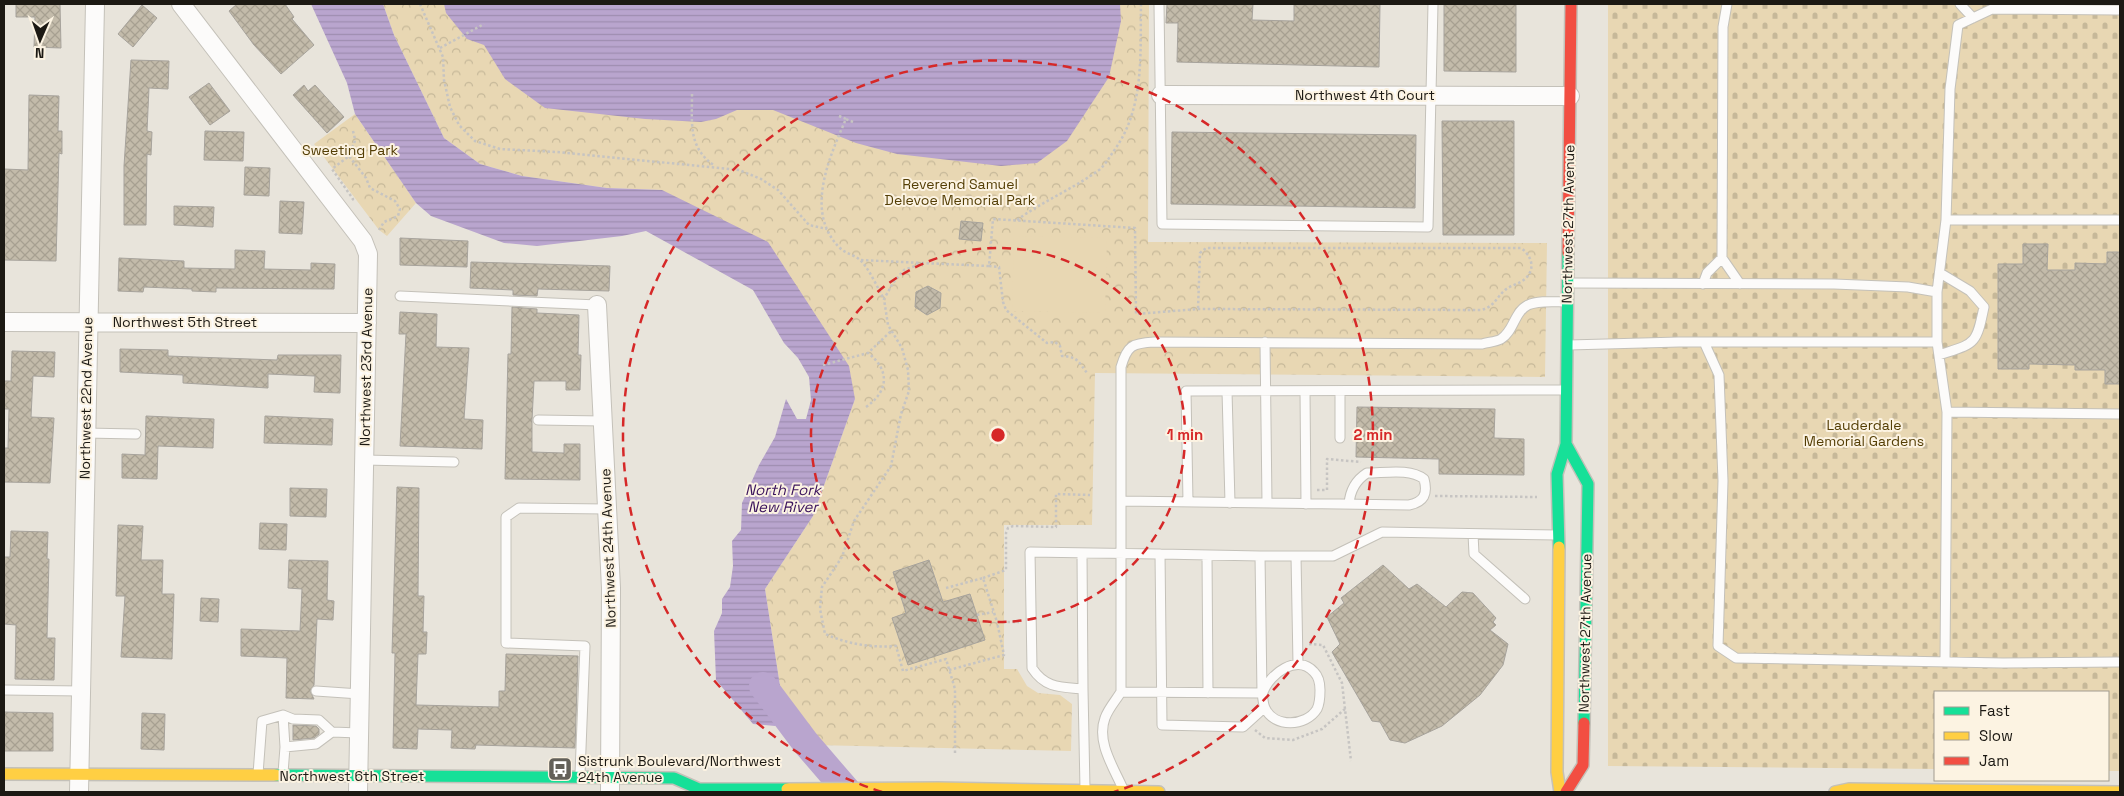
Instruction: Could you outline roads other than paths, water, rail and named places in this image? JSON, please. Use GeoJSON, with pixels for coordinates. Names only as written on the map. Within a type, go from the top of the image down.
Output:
{"type":"FeatureCollection","features":[{"type":"Feature","properties":{"kind":"street","name":"Northwest 22nd Avenue"},"geometry":{"type":"LineString","coordinates":[[78,792],[94,4]]}},
{"type":"Feature","properties":{"kind":"street","name":"Northwest 23rd Avenue"},"geometry":{"type":"LineString","coordinates":[[181,4],[363,242],[368,254],[358,784]]}},
{"type":"Feature","properties":{"kind":"street","name":"Northwest 27th Avenue"},"geometry":{"type":"LineString","coordinates":[[1560,792],[1557,772],[1559,535],[1557,474],[1566,444],[1571,4]]}},
{"type":"Feature","properties":{"kind":"street","name":"Northwest 4th Court"},"geometry":{"type":"LineString","coordinates":[[1161,94],[1570,96]]}},
{"type":"Feature","properties":{"kind":"street","name":"Northwest 24th Avenue"},"geometry":{"type":"LineString","coordinates":[[597,305],[611,588],[609,785]]}},
{"type":"Feature","properties":{"kind":"street","name":"Northwest 5th Street"},"geometry":{"type":"LineString","coordinates":[[4,322],[367,323]]}},
{"type":"Feature","properties":{"kind":"street","name":"Northwest 27th Avenue"},"geometry":{"type":"LineString","coordinates":[[1566,444],[1588,484],[1583,765],[1566,792]]}},
{"type":"Feature","properties":{"kind":"street","name":"Northwest 6th Street"},"geometry":{"type":"LineString","coordinates":[[4,774],[79,774],[150,779],[283,775],[358,784],[580,776],[609,785],[674,778],[702,791],[767,788],[938,788],[1160,792]]}},
{"type":"Feature","properties":{"kind":"street"},"geometry":{"type":"LineString","coordinates":[[1835,792],[1849,789],[2109,792]]}},
{"type":"Feature","properties":{"kind":"lane"},"geometry":{"type":"LineString","coordinates":[[1159,4],[1162,224],[1428,227],[1433,4]]}},
{"type":"Feature","properties":{"kind":"lane"},"geometry":{"type":"LineString","coordinates":[[1727,4],[1723,27],[1722,258],[1740,284]]}},
{"type":"Feature","properties":{"kind":"lane"},"geometry":{"type":"LineString","coordinates":[[1960,4],[1973,18]]}},
{"type":"Feature","properties":{"kind":"lane"},"geometry":{"type":"LineString","coordinates":[[1945,662],[1947,412],[1937,342],[1937,292],[1946,220],[1950,89],[1958,25],[1992,8],[2120,10]]}},
{"type":"Feature","properties":{"kind":"lane"},"geometry":{"type":"LineString","coordinates":[[1946,220],[2120,220]]}},
{"type":"Feature","properties":{"kind":"lane"},"geometry":{"type":"LineString","coordinates":[[1703,284],[1708,273],[1722,258]]}},
{"type":"Feature","properties":{"kind":"lane"},"geometry":{"type":"LineString","coordinates":[[1939,355],[1970,344],[1979,332],[1984,307],[1970,290],[1940,273]]}},
{"type":"Feature","properties":{"kind":"lane"},"geometry":{"type":"LineString","coordinates":[[1567,283],[1899,287],[1937,292]]}},
{"type":"Feature","properties":{"kind":"lane"},"geometry":{"type":"LineString","coordinates":[[400,296],[597,305]]}},
{"type":"Feature","properties":{"kind":"lane"},"geometry":{"type":"LineString","coordinates":[[1124,792],[1104,746],[1103,729],[1105,718],[1121,692],[1120,367],[1125,352],[1136,343],[1482,344],[1500,339],[1511,329],[1516,317],[1527,306],[1542,302],[1567,302]]}},
{"type":"Feature","properties":{"kind":"lane"},"geometry":{"type":"LineString","coordinates":[[1265,342],[1264,391],[1267,503]]}},
{"type":"Feature","properties":{"kind":"lane"},"geometry":{"type":"LineString","coordinates":[[1566,346],[1704,342],[1937,342]]}},
{"type":"Feature","properties":{"kind":"lane"},"geometry":{"type":"LineString","coordinates":[[1704,342],[1719,375],[1723,481],[1718,646],[1736,658],[1945,662],[2120,662]]}},
{"type":"Feature","properties":{"kind":"lane"},"geometry":{"type":"LineString","coordinates":[[1188,502],[1186,391],[1566,390]]}},
{"type":"Feature","properties":{"kind":"lane"},"geometry":{"type":"LineString","coordinates":[[1227,391],[1230,503]]}},
{"type":"Feature","properties":{"kind":"lane"},"geometry":{"type":"LineString","coordinates":[[1305,391],[1306,504]]}},
{"type":"Feature","properties":{"kind":"lane"},"geometry":{"type":"LineString","coordinates":[[1340,391],[1340,438]]}},
{"type":"Feature","properties":{"kind":"lane"},"geometry":{"type":"LineString","coordinates":[[1947,412],[2120,414]]}},
{"type":"Feature","properties":{"kind":"lane"},"geometry":{"type":"LineString","coordinates":[[538,420],[603,421]]}},
{"type":"Feature","properties":{"kind":"lane"},"geometry":{"type":"LineString","coordinates":[[85,433],[136,434]]}},
{"type":"Feature","properties":{"kind":"lane"},"geometry":{"type":"LineString","coordinates":[[364,460],[454,462]]}},
{"type":"Feature","properties":{"kind":"lane"},"geometry":{"type":"LineString","coordinates":[[1121,501],[1409,506],[1420,503],[1425,496],[1424,479],[1418,474],[1410,473],[1367,473],[1355,485],[1350,494],[1350,504]]}},
{"type":"Feature","properties":{"kind":"lane"},"geometry":{"type":"LineString","coordinates":[[580,776],[585,646],[506,644],[506,517],[519,508],[607,509]]}},
{"type":"Feature","properties":{"kind":"lane"},"geometry":{"type":"LineString","coordinates":[[1083,689],[1055,687],[1039,679],[1032,668],[1030,552],[1333,556],[1382,532],[1559,535]]}},
{"type":"Feature","properties":{"kind":"lane"},"geometry":{"type":"LineString","coordinates":[[1473,534],[1474,554],[1525,599]]}},
{"type":"Feature","properties":{"kind":"lane"},"geometry":{"type":"LineString","coordinates":[[1082,553],[1085,791]]}},
{"type":"Feature","properties":{"kind":"lane"},"geometry":{"type":"LineString","coordinates":[[1160,554],[1162,725],[1244,727],[1264,708]]}},
{"type":"Feature","properties":{"kind":"lane"},"geometry":{"type":"LineString","coordinates":[[1207,555],[1208,693]]}},
{"type":"Feature","properties":{"kind":"lane"},"geometry":{"type":"LineString","coordinates":[[1260,556],[1262,693],[1264,708],[1272,719],[1284,723],[1296,722],[1309,717],[1316,709],[1320,699],[1320,684],[1316,673],[1307,666],[1298,664],[1276,673],[1266,684],[1262,693]]}},
{"type":"Feature","properties":{"kind":"lane"},"geometry":{"type":"LineString","coordinates":[[1296,556],[1298,664]]}},
{"type":"Feature","properties":{"kind":"lane"},"geometry":{"type":"LineString","coordinates":[[4,690],[81,691]]}},
{"type":"Feature","properties":{"kind":"lane"},"geometry":{"type":"LineString","coordinates":[[316,691],[360,694]]}},
{"type":"Feature","properties":{"kind":"lane"},"geometry":{"type":"LineString","coordinates":[[1121,692],[1262,693]]}},
{"type":"Feature","properties":{"kind":"lane"},"geometry":{"type":"LineString","coordinates":[[258,775],[262,721],[283,715],[293,719],[318,720],[332,732],[359,733]]}},
{"type":"Feature","properties":{"kind":"lane"},"geometry":{"type":"LineString","coordinates":[[283,715],[285,747],[283,775]]}},
{"type":"Feature","properties":{"kind":"lane"},"geometry":{"type":"LineString","coordinates":[[285,747],[316,744],[332,732]]}},
{"type":"Feature","properties":{"kind":"water"},"geometry":{"type":"Polygon","coordinates":[[[311,4],[383,4],[394,35],[444,138],[480,164],[522,176],[607,188],[662,190],[768,242],[849,366],[855,399],[813,516],[765,589],[780,686],[793,708],[775,726],[753,724],[716,680],[714,631],[722,613],[722,599],[730,587],[733,566],[732,541],[741,530],[742,503],[759,465],[775,437],[786,399],[797,419],[806,419],[811,400],[809,377],[798,358],[784,343],[753,290],[646,231],[622,236],[537,246],[504,243],[431,216],[416,203],[355,114],[347,83],[311,4]]]}},
{"type":"Feature","properties":{"kind":"water"},"geometry":{"type":"Polygon","coordinates":[[[444,4],[1120,4],[1121,21],[1109,77],[1067,141],[1037,163],[1001,166],[897,154],[856,143],[773,110],[737,110],[716,119],[701,122],[645,119],[545,108],[505,79],[484,45],[467,39],[446,13],[444,4]]]}},
{"type":"Feature","properties":{"kind":"waterway","name":"North Fork New River"},"geometry":{"type":"LineString","coordinates":[[763,686],[805,742],[848,792]]}},
{"type":"Feature","properties":{"kind":"place","name":"Sistrunk Boulevard/Northwest 24th Avenue"},"geometry":{"type":"Point","coordinates":[560,769]}},
{"type":"Feature","properties":{"kind":"park label","name":"Sweeting Park"},"geometry":{"type":"Point","coordinates":[350,150]}},
{"type":"Feature","properties":{"kind":"park label","name":"Reverend Samuel Delevoe Memorial Park"},"geometry":{"type":"Point","coordinates":[960,192]}},
{"type":"Feature","properties":{"kind":"park label","name":"Lauderdale Memorial Gardens"},"geometry":{"type":"Point","coordinates":[1864,434]}}]}
